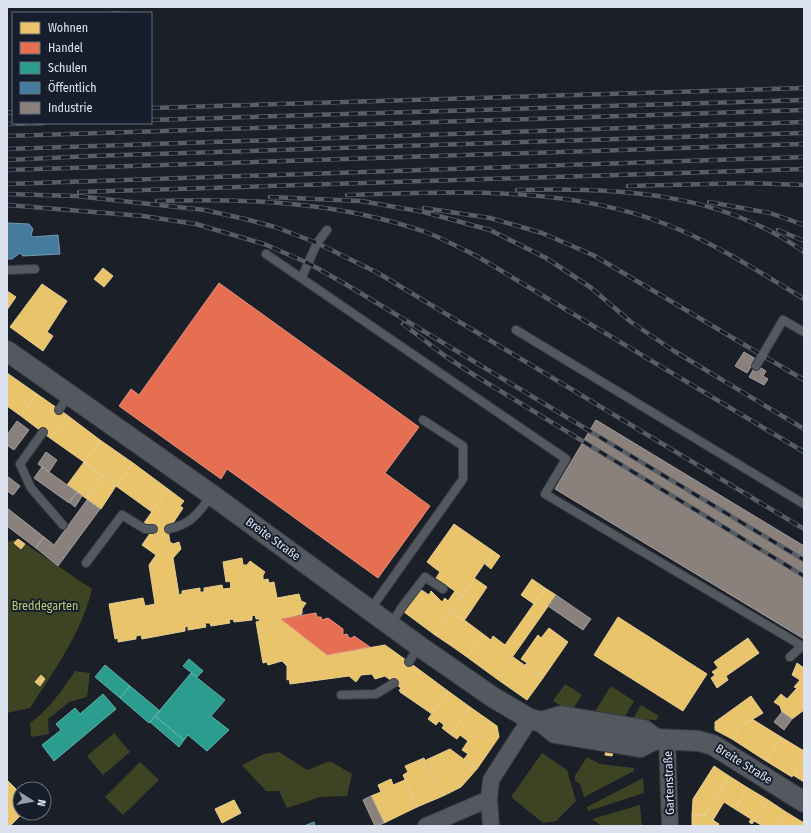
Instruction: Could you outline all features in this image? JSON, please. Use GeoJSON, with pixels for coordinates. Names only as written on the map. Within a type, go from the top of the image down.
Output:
{"type":"FeatureCollection","features":[{"type":"Feature","properties":{"kind":"street","name":"Breite Straße"},"geometry":{"type":"LineString","coordinates":[[7,351],[64,402],[212,495],[369,611],[494,698],[536,720],[561,716],[644,730],[661,739],[699,741],[713,745],[804,802]]}},
{"type":"Feature","properties":{"kind":"street"},"geometry":{"type":"LineString","coordinates":[[491,826],[489,799],[491,780],[536,720]]}},
{"type":"Feature","properties":{"kind":"street","name":"Gartenstraße"},"geometry":{"type":"LineString","coordinates":[[661,739],[670,826]]}},
{"type":"Feature","properties":{"kind":"street"},"geometry":{"type":"LineString","coordinates":[[426,826],[489,799]]}},
{"type":"Feature","properties":{"kind":"lane"},"geometry":{"type":"LineString","coordinates":[[302,278],[317,243],[327,230]]}},
{"type":"Feature","properties":{"kind":"lane"},"geometry":{"type":"LineString","coordinates":[[266,254],[566,459],[545,494],[803,647],[790,657]]}},
{"type":"Feature","properties":{"kind":"lane"},"geometry":{"type":"LineString","coordinates":[[7,270],[35,269]]}},
{"type":"Feature","properties":{"kind":"lane"},"geometry":{"type":"LineString","coordinates":[[756,366],[783,320],[804,332]]}},
{"type":"Feature","properties":{"kind":"lane"},"geometry":{"type":"LineString","coordinates":[[516,330],[804,504]]}},
{"type":"Feature","properties":{"kind":"lane"},"geometry":{"type":"LineString","coordinates":[[369,611],[463,479],[463,446],[423,420]]}},
{"type":"Feature","properties":{"kind":"lane"},"geometry":{"type":"LineString","coordinates":[[43,432],[20,464],[31,488],[63,525]]}},
{"type":"Feature","properties":{"kind":"lane"},"geometry":{"type":"LineString","coordinates":[[169,529],[183,526],[197,516],[212,495]]}},
{"type":"Feature","properties":{"kind":"lane"},"geometry":{"type":"LineString","coordinates":[[86,563],[122,515],[145,529],[153,529]]}},
{"type":"Feature","properties":{"kind":"lane"},"geometry":{"type":"LineString","coordinates":[[390,625],[425,576],[443,588]]}},
{"type":"Feature","properties":{"kind":"lane"},"geometry":{"type":"LineString","coordinates":[[409,662],[419,646]]}},
{"type":"Feature","properties":{"kind":"lane"},"geometry":{"type":"LineString","coordinates":[[341,695],[376,694],[394,683]]}},
{"type":"Feature","properties":{"kind":"green space","name":"Breddegarten"},"geometry":{"type":"Polygon","coordinates":[[[18,539],[92,589],[74,636],[58,665],[30,708],[7,713],[7,542],[18,539]]]}},
{"type":"Feature","properties":{"kind":"green space"},"geometry":{"type":"Polygon","coordinates":[[[75,671],[90,673],[87,697],[69,702],[48,719],[49,734],[31,737],[30,723],[49,706],[75,671]]]}},
{"type":"Feature","properties":{"kind":"green space"},"geometry":{"type":"Polygon","coordinates":[[[565,684],[582,695],[573,709],[564,707],[553,701],[565,684]]]}},
{"type":"Feature","properties":{"kind":"green space"},"geometry":{"type":"Polygon","coordinates":[[[611,686],[634,701],[624,718],[594,713],[611,686]]]}},
{"type":"Feature","properties":{"kind":"green space"},"geometry":{"type":"Polygon","coordinates":[[[641,705],[659,716],[656,720],[633,719],[641,705]]]}},
{"type":"Feature","properties":{"kind":"green space"},"geometry":{"type":"Polygon","coordinates":[[[114,733],[130,752],[103,775],[87,756],[114,733]]]}},
{"type":"Feature","properties":{"kind":"green space"},"geometry":{"type":"Polygon","coordinates":[[[279,752],[307,770],[330,761],[352,774],[347,796],[320,797],[287,808],[279,791],[266,791],[242,765],[264,754],[279,752]]]}},
{"type":"Feature","properties":{"kind":"green space"},"geometry":{"type":"Polygon","coordinates":[[[542,753],[567,770],[576,801],[556,821],[543,823],[511,797],[542,753]]]}},
{"type":"Feature","properties":{"kind":"green space"},"geometry":{"type":"Polygon","coordinates":[[[587,757],[600,764],[634,768],[634,771],[584,797],[580,784],[575,781],[575,776],[587,757]]]}},
{"type":"Feature","properties":{"kind":"green space"},"geometry":{"type":"Polygon","coordinates":[[[140,762],[159,780],[123,815],[105,797],[140,762]]]}},
{"type":"Feature","properties":{"kind":"green space"},"geometry":{"type":"Polygon","coordinates":[[[643,778],[644,793],[588,811],[587,807],[643,778]]]}},
{"type":"Feature","properties":{"kind":"green space"},"geometry":{"type":"Polygon","coordinates":[[[640,805],[642,826],[602,826],[592,819],[640,805]]]}},
{"type":"Feature","properties":{"kind":"building: Wohnen"},"geometry":{"type":"Polygon","coordinates":[[[103,268],[113,276],[104,287],[94,279],[103,268]]]}},
{"type":"Feature","properties":{"kind":"building: Wohnen"},"geometry":{"type":"Polygon","coordinates":[[[42,284],[67,301],[47,332],[53,336],[43,351],[10,327],[42,284]]]}},
{"type":"Feature","properties":{"kind":"building: Wohnen"},"geometry":{"type":"Polygon","coordinates":[[[7,291],[16,297],[7,310],[7,291]]]}},
{"type":"Feature","properties":{"kind":"building: Wohnen"},"geometry":{"type":"Polygon","coordinates":[[[7,373],[37,394],[21,416],[7,406],[7,373]]]}},
{"type":"Feature","properties":{"kind":"building: Wohnen"},"geometry":{"type":"Polygon","coordinates":[[[37,394],[67,415],[50,438],[21,416],[37,394]]]}},
{"type":"Feature","properties":{"kind":"building: Wohnen"},"geometry":{"type":"Polygon","coordinates":[[[67,415],[100,440],[84,462],[50,438],[67,415]]]}},
{"type":"Feature","properties":{"kind":"building: Wohnen"},"geometry":{"type":"Polygon","coordinates":[[[100,440],[133,463],[116,486],[84,462],[100,440]]]}},
{"type":"Feature","properties":{"kind":"building: Wohnen"},"geometry":{"type":"Polygon","coordinates":[[[84,462],[103,476],[87,499],[67,485],[84,462]]]}},
{"type":"Feature","properties":{"kind":"building: Wohnen"},"geometry":{"type":"Polygon","coordinates":[[[133,463],[168,489],[152,512],[116,486],[133,463]]]}},
{"type":"Feature","properties":{"kind":"building: Wohnen"},"geometry":{"type":"Polygon","coordinates":[[[103,476],[116,486],[101,509],[87,499],[103,476]]]}},
{"type":"Feature","properties":{"kind":"building: Wohnen"},"geometry":{"type":"Polygon","coordinates":[[[168,489],[184,501],[180,506],[183,508],[168,531],[170,542],[173,544],[179,542],[181,549],[173,558],[179,595],[182,594],[182,591],[200,588],[200,592],[204,592],[204,588],[222,585],[223,589],[231,588],[230,581],[226,582],[223,562],[242,558],[243,565],[247,565],[250,561],[265,572],[263,575],[263,580],[268,579],[269,583],[274,582],[277,598],[299,594],[301,601],[306,603],[302,609],[302,614],[281,619],[327,655],[385,645],[417,668],[400,691],[401,688],[385,676],[375,679],[372,674],[361,675],[356,682],[349,676],[290,684],[289,679],[287,680],[287,666],[282,661],[268,665],[267,662],[263,663],[256,622],[260,621],[259,619],[256,619],[255,615],[252,616],[252,620],[234,622],[233,619],[229,620],[230,623],[211,626],[210,623],[205,623],[206,627],[188,630],[188,626],[185,627],[185,631],[142,639],[141,635],[136,636],[136,639],[118,642],[118,638],[115,639],[109,604],[143,598],[145,606],[155,604],[149,565],[156,555],[142,545],[153,529],[144,523],[168,489]]]}},
{"type":"Feature","properties":{"kind":"building: Wohnen"},"geometry":{"type":"Polygon","coordinates":[[[454,524],[493,551],[462,596],[436,578],[440,572],[427,562],[454,524]]]}},
{"type":"Feature","properties":{"kind":"building: Wohnen"},"geometry":{"type":"Polygon","coordinates":[[[18,539],[25,544],[21,549],[14,543],[18,539]]]}},
{"type":"Feature","properties":{"kind":"building: Wohnen"},"geometry":{"type":"Polygon","coordinates":[[[493,551],[500,556],[491,569],[485,564],[493,551]]]}},
{"type":"Feature","properties":{"kind":"building: Wohnen"},"geometry":{"type":"Polygon","coordinates":[[[474,578],[487,587],[464,621],[451,612],[474,578]]]}},
{"type":"Feature","properties":{"kind":"building: Wohnen"},"geometry":{"type":"Polygon","coordinates":[[[532,579],[545,588],[534,604],[521,595],[532,579]]]}},
{"type":"Feature","properties":{"kind":"building: Wohnen"},"geometry":{"type":"Polygon","coordinates":[[[545,588],[556,595],[497,679],[467,657],[483,634],[491,640],[493,636],[505,645],[545,588]]]}},
{"type":"Feature","properties":{"kind":"building: Wohnen"},"geometry":{"type":"Polygon","coordinates":[[[420,589],[429,595],[431,591],[442,602],[445,598],[448,601],[455,591],[462,596],[435,635],[404,612],[420,589]]]}},
{"type":"Feature","properties":{"kind":"building: Wohnen"},"geometry":{"type":"Polygon","coordinates":[[[451,612],[467,622],[450,645],[435,635],[451,612]]]}},
{"type":"Feature","properties":{"kind":"building: Wohnen"},"geometry":{"type":"Polygon","coordinates":[[[618,617],[707,674],[683,711],[594,655],[618,617]]]}},
{"type":"Feature","properties":{"kind":"building: Wohnen"},"geometry":{"type":"Polygon","coordinates":[[[467,622],[483,634],[467,657],[450,645],[467,622]]]}},
{"type":"Feature","properties":{"kind":"building: Wohnen"},"geometry":{"type":"Polygon","coordinates":[[[549,628],[568,642],[543,678],[525,665],[527,663],[521,659],[538,635],[541,638],[549,628]]]}},
{"type":"Feature","properties":{"kind":"building: Wohnen"},"geometry":{"type":"Polygon","coordinates":[[[748,638],[759,653],[726,676],[728,680],[717,688],[711,678],[715,675],[712,672],[718,668],[714,662],[748,638]]]}},
{"type":"Feature","properties":{"kind":"building: Wohnen"},"geometry":{"type":"Polygon","coordinates":[[[513,657],[543,678],[527,700],[497,679],[513,657]]]}},
{"type":"Feature","properties":{"kind":"building: Wohnen"},"geometry":{"type":"Polygon","coordinates":[[[797,663],[804,668],[804,710],[792,719],[782,712],[780,706],[774,702],[781,694],[787,699],[797,688],[794,687],[800,680],[792,675],[797,663]]]}},
{"type":"Feature","properties":{"kind":"building: Wohnen"},"geometry":{"type":"Polygon","coordinates":[[[417,668],[448,691],[432,714],[400,692],[417,668]]]}},
{"type":"Feature","properties":{"kind":"building: Wohnen"},"geometry":{"type":"Polygon","coordinates":[[[41,675],[45,679],[40,686],[35,682],[41,675]]]}},
{"type":"Feature","properties":{"kind":"building: Wohnen"},"geometry":{"type":"Polygon","coordinates":[[[448,691],[470,707],[451,735],[442,728],[444,725],[439,721],[436,725],[428,719],[448,691]]]}},
{"type":"Feature","properties":{"kind":"building: Wohnen"},"geometry":{"type":"Polygon","coordinates":[[[751,696],[763,713],[740,727],[732,739],[715,730],[715,722],[751,696]]]}},
{"type":"Feature","properties":{"kind":"building: Wohnen"},"geometry":{"type":"Polygon","coordinates":[[[470,707],[497,726],[499,737],[477,769],[464,759],[468,754],[462,750],[468,741],[460,735],[457,739],[451,735],[470,707]]]}},
{"type":"Feature","properties":{"kind":"building: Wohnen"},"geometry":{"type":"Polygon","coordinates":[[[752,719],[781,737],[766,761],[732,739],[740,727],[752,719]]]}},
{"type":"Feature","properties":{"kind":"building: Wohnen"},"geometry":{"type":"Polygon","coordinates":[[[781,737],[804,751],[804,758],[792,777],[766,761],[781,737]]]}},
{"type":"Feature","properties":{"kind":"building: Wohnen"},"geometry":{"type":"Polygon","coordinates":[[[450,749],[477,769],[461,787],[443,796],[426,760],[450,749]]]}},
{"type":"Feature","properties":{"kind":"building: Wohnen"},"geometry":{"type":"Polygon","coordinates":[[[606,750],[613,752],[612,756],[605,755],[606,750]]]}},
{"type":"Feature","properties":{"kind":"building: Wohnen"},"geometry":{"type":"Polygon","coordinates":[[[424,758],[443,796],[417,807],[403,775],[408,772],[405,766],[424,758]]]}},
{"type":"Feature","properties":{"kind":"building: Wohnen"},"geometry":{"type":"Polygon","coordinates":[[[804,758],[804,782],[793,775],[804,758]]]}},
{"type":"Feature","properties":{"kind":"building: Wohnen"},"geometry":{"type":"Polygon","coordinates":[[[714,766],[729,776],[705,815],[692,815],[693,799],[714,766]]]}},
{"type":"Feature","properties":{"kind":"building: Wohnen"},"geometry":{"type":"Polygon","coordinates":[[[729,776],[748,788],[735,809],[724,802],[713,820],[705,815],[729,776]]]}},
{"type":"Feature","properties":{"kind":"building: Wohnen"},"geometry":{"type":"Polygon","coordinates":[[[391,779],[393,785],[405,780],[417,807],[384,823],[371,796],[381,792],[378,785],[391,779]]]}},
{"type":"Feature","properties":{"kind":"building: Wohnen"},"geometry":{"type":"Polygon","coordinates":[[[8,781],[12,785],[12,821],[15,821],[10,826],[7,826],[8,781]]]}},
{"type":"Feature","properties":{"kind":"building: Wohnen"},"geometry":{"type":"Polygon","coordinates":[[[748,788],[768,800],[752,824],[749,822],[751,819],[735,809],[748,788]]]}},
{"type":"Feature","properties":{"kind":"building: Wohnen"},"geometry":{"type":"Polygon","coordinates":[[[234,800],[241,813],[222,823],[215,809],[234,800]]]}},
{"type":"Feature","properties":{"kind":"building: Wohnen"},"geometry":{"type":"Polygon","coordinates":[[[768,800],[786,812],[777,826],[763,826],[754,821],[768,800]]]}},
{"type":"Feature","properties":{"kind":"building: Wohnen"},"geometry":{"type":"Polygon","coordinates":[[[786,812],[804,823],[804,826],[777,826],[786,812]]]}},
{"type":"Feature","properties":{"kind":"building: Wohnen"},"geometry":{"type":"Polygon","coordinates":[[[692,815],[705,815],[719,824],[718,826],[692,826],[692,815]]]}},
{"type":"Feature","properties":{"kind":"building: Handel"},"geometry":{"type":"Polygon","coordinates":[[[219,283],[419,427],[385,473],[430,506],[378,578],[227,469],[221,479],[119,406],[131,389],[139,395],[219,283]]]}},
{"type":"Feature","properties":{"kind":"building: Handel"},"geometry":{"type":"Polygon","coordinates":[[[316,613],[317,617],[321,617],[322,620],[328,618],[343,629],[343,635],[347,634],[349,638],[354,636],[370,647],[327,655],[281,619],[316,613]]]}},
{"type":"Feature","properties":{"kind":"building: Schulen"},"geometry":{"type":"Polygon","coordinates":[[[189,659],[203,671],[197,677],[183,666],[189,659]]]}},
{"type":"Feature","properties":{"kind":"building: Schulen"},"geometry":{"type":"Polygon","coordinates":[[[105,665],[130,686],[120,698],[95,677],[105,665]]]}},
{"type":"Feature","properties":{"kind":"building: Schulen"},"geometry":{"type":"Polygon","coordinates":[[[191,673],[225,700],[211,716],[229,730],[207,751],[188,735],[184,740],[155,716],[191,673]]]}},
{"type":"Feature","properties":{"kind":"building: Schulen"},"geometry":{"type":"Polygon","coordinates":[[[130,686],[160,711],[149,723],[120,698],[130,686]]]}},
{"type":"Feature","properties":{"kind":"building: Schulen"},"geometry":{"type":"Polygon","coordinates":[[[103,694],[116,709],[54,761],[42,745],[61,730],[56,724],[75,708],[80,714],[103,694]]]}},
{"type":"Feature","properties":{"kind":"building: Schulen"},"geometry":{"type":"Polygon","coordinates":[[[155,716],[184,740],[179,747],[150,722],[155,716]]]}},
{"type":"Feature","properties":{"kind":"building: Öffentlich"},"geometry":{"type":"Polygon","coordinates":[[[7,223],[29,224],[33,229],[31,235],[33,237],[58,235],[60,254],[23,256],[20,253],[12,259],[7,259],[7,223]]]}},
{"type":"Feature","properties":{"kind":"building: Öffentlich"},"geometry":{"type":"Polygon","coordinates":[[[314,822],[315,826],[304,826],[314,822]]]}},
{"type":"Feature","properties":{"kind":"building: Industrie"},"geometry":{"type":"Polygon","coordinates":[[[744,352],[756,359],[747,373],[735,366],[744,352]]]}},
{"type":"Feature","properties":{"kind":"building: Industrie"},"geometry":{"type":"Polygon","coordinates":[[[759,367],[766,371],[763,376],[768,379],[764,385],[749,377],[753,370],[756,371],[759,367]]]}},
{"type":"Feature","properties":{"kind":"building: Industrie"},"geometry":{"type":"Polygon","coordinates":[[[596,420],[804,546],[804,639],[555,489],[596,420]]]}},
{"type":"Feature","properties":{"kind":"building: Industrie"},"geometry":{"type":"Polygon","coordinates":[[[17,421],[29,430],[14,450],[7,445],[7,435],[17,421]]]}},
{"type":"Feature","properties":{"kind":"building: Industrie"},"geometry":{"type":"Polygon","coordinates":[[[46,452],[57,460],[49,472],[38,464],[46,452]]]}},
{"type":"Feature","properties":{"kind":"building: Industrie"},"geometry":{"type":"Polygon","coordinates":[[[42,467],[77,492],[69,503],[34,478],[42,467]]]}},
{"type":"Feature","properties":{"kind":"building: Industrie"},"geometry":{"type":"Polygon","coordinates":[[[7,476],[20,486],[13,495],[7,491],[7,476]]]}},
{"type":"Feature","properties":{"kind":"building: Industrie"},"geometry":{"type":"Polygon","coordinates":[[[77,492],[82,496],[75,507],[69,502],[77,492]]]}},
{"type":"Feature","properties":{"kind":"building: Industrie"},"geometry":{"type":"Polygon","coordinates":[[[87,500],[100,509],[58,566],[36,548],[44,537],[54,545],[87,500]]]}},
{"type":"Feature","properties":{"kind":"building: Industrie"},"geometry":{"type":"Polygon","coordinates":[[[7,508],[44,537],[36,548],[7,526],[7,508]]]}},
{"type":"Feature","properties":{"kind":"building: Industrie"},"geometry":{"type":"Polygon","coordinates":[[[556,595],[591,619],[583,630],[548,606],[556,595]]]}},
{"type":"Feature","properties":{"kind":"building: Industrie"},"geometry":{"type":"Polygon","coordinates":[[[782,712],[792,719],[784,730],[774,722],[782,712]]]}},
{"type":"Feature","properties":{"kind":"building: Industrie"},"geometry":{"type":"Polygon","coordinates":[[[371,796],[384,823],[377,826],[375,826],[363,800],[371,796]]]}},
{"type":"Feature","properties":{"kind":"railway"},"geometry":{"type":"LineString","coordinates":[[152,108],[804,88]]}},
{"type":"Feature","properties":{"kind":"railway"},"geometry":{"type":"LineString","coordinates":[[152,120],[804,100]]}},
{"type":"Feature","properties":{"kind":"railway"},"geometry":{"type":"LineString","coordinates":[[7,136],[804,110]]}},
{"type":"Feature","properties":{"kind":"railway"},"geometry":{"type":"LineString","coordinates":[[7,113],[12,112]]}},
{"type":"Feature","properties":{"kind":"railway"},"geometry":{"type":"LineString","coordinates":[[7,149],[804,122]]}},
{"type":"Feature","properties":{"kind":"railway"},"geometry":{"type":"LineString","coordinates":[[7,124],[12,124]]}},
{"type":"Feature","properties":{"kind":"railway"},"geometry":{"type":"LineString","coordinates":[[7,160],[804,133]]}},
{"type":"Feature","properties":{"kind":"railway"},"geometry":{"type":"LineString","coordinates":[[7,170],[804,144]]}},
{"type":"Feature","properties":{"kind":"railway"},"geometry":{"type":"LineString","coordinates":[[7,184],[804,157]]}},
{"type":"Feature","properties":{"kind":"railway"},"geometry":{"type":"LineString","coordinates":[[79,192],[804,169]]}},
{"type":"Feature","properties":{"kind":"railway"},"geometry":{"type":"LineString","coordinates":[[628,186],[748,183],[804,185]]}},
{"type":"Feature","properties":{"kind":"railway"},"geometry":{"type":"LineString","coordinates":[[517,190],[592,190],[629,192],[666,197],[703,205],[738,217],[772,232],[804,252]]}},
{"type":"Feature","properties":{"kind":"railway"},"geometry":{"type":"LineString","coordinates":[[347,195],[428,193],[510,194],[550,197],[590,203],[630,212],[668,225],[703,241],[738,259],[804,299]]}},
{"type":"Feature","properties":{"kind":"railway"},"geometry":{"type":"LineString","coordinates":[[7,194],[76,196],[205,210],[275,227],[317,243],[378,273],[804,529]]}},
{"type":"Feature","properties":{"kind":"railway"},"geometry":{"type":"LineString","coordinates":[[270,197],[361,201],[424,212],[490,230],[546,258],[590,287],[631,322],[674,351],[804,429]]}},
{"type":"Feature","properties":{"kind":"railway"},"geometry":{"type":"LineString","coordinates":[[157,201],[225,200],[294,204],[328,208],[362,214],[428,233],[475,255],[804,452]]}},
{"type":"Feature","properties":{"kind":"railway"},"geometry":{"type":"LineString","coordinates":[[709,202],[770,213],[804,225]]}},
{"type":"Feature","properties":{"kind":"railway"},"geometry":{"type":"LineString","coordinates":[[7,205],[143,216],[196,224],[264,244],[308,263],[804,560]]}},
{"type":"Feature","properties":{"kind":"railway"},"geometry":{"type":"LineString","coordinates":[[424,208],[490,218],[542,233],[593,255],[804,380]]}},
{"type":"Feature","properties":{"kind":"railway"},"geometry":{"type":"LineString","coordinates":[[778,230],[804,241]]}},
{"type":"Feature","properties":{"kind":"railway"},"geometry":{"type":"LineString","coordinates":[[403,324],[445,356],[474,375],[804,576]]}}]}
